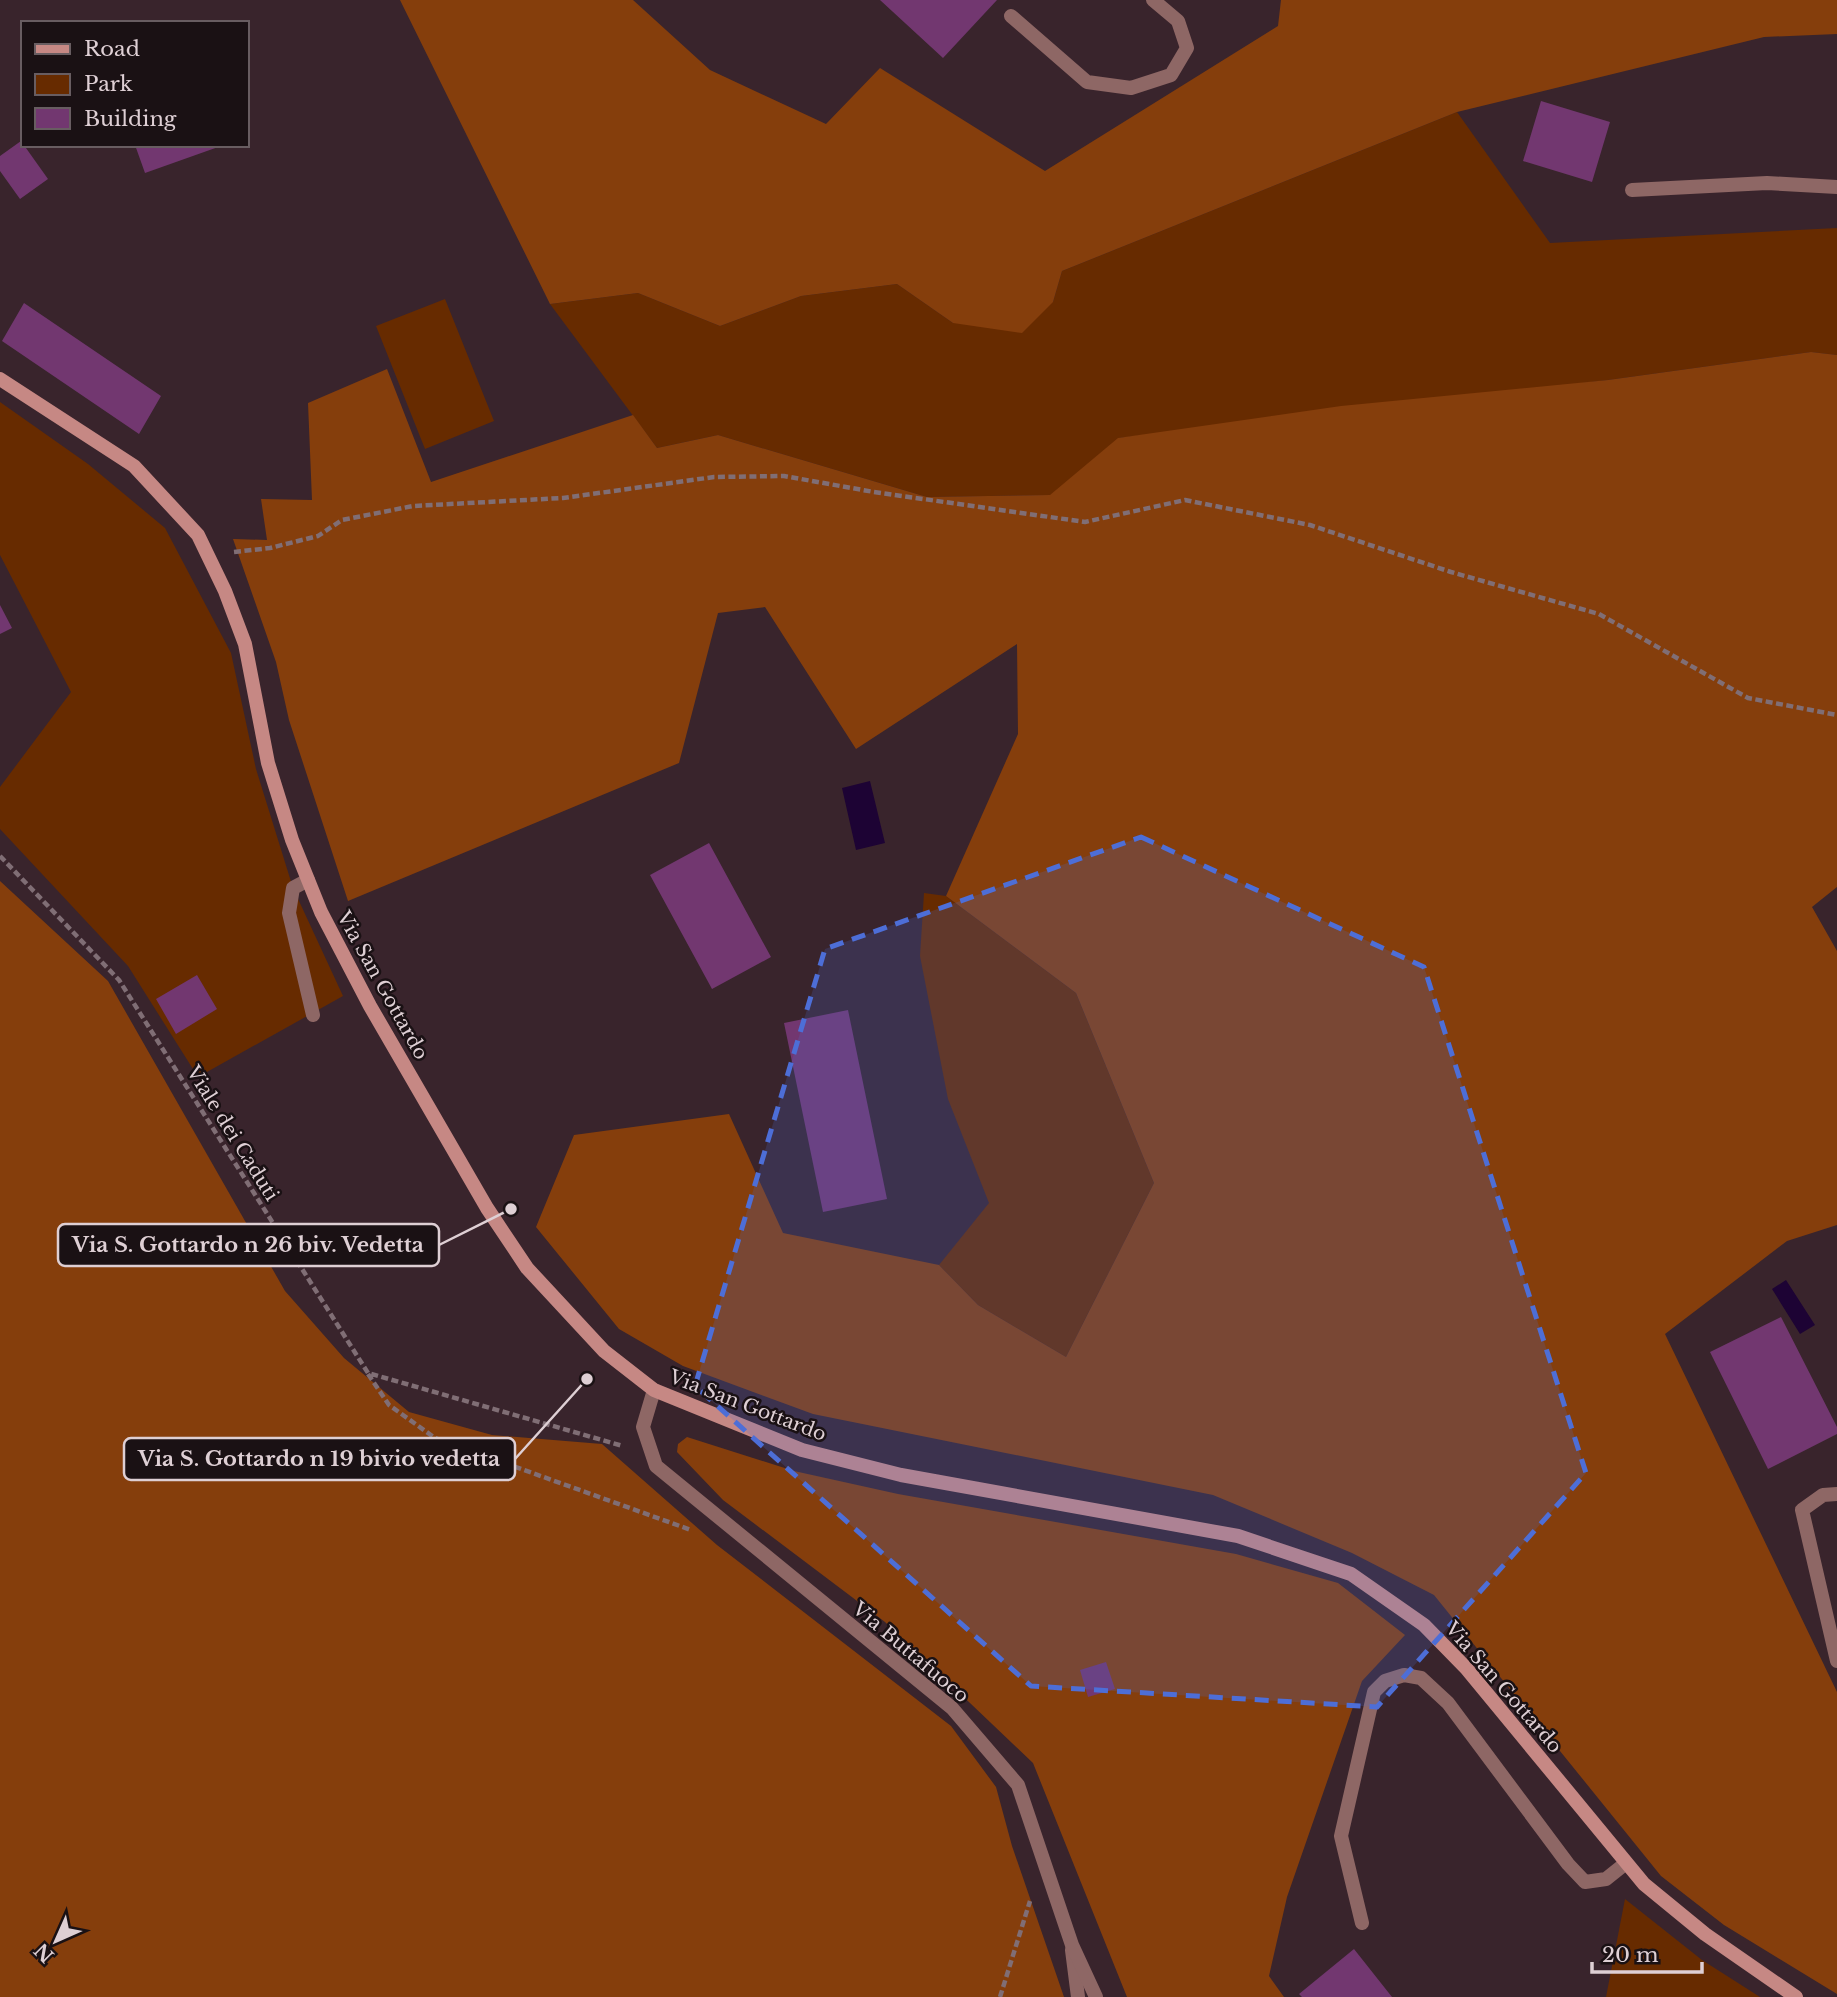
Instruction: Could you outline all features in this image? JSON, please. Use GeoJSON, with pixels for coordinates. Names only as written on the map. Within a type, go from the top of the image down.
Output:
{"type":"FeatureCollection","features":[{"type":"Feature","properties":{"kind":"street"},"geometry":{"type":"LineString","coordinates":[[1011,16],[1087,82],[1131,88],[1171,75],[1187,48],[1178,22],[1153,0]]}},
{"type":"Feature","properties":{"kind":"street"},"geometry":{"type":"LineString","coordinates":[[1632,190],[1767,183],[1837,187]]}},
{"type":"Feature","properties":{"kind":"street","name":"Via San Gottardo"},"geometry":{"type":"LineString","coordinates":[[0,379],[134,466],[198,534],[209,554],[245,644],[268,763],[308,880],[370,1006],[487,1208],[527,1268],[604,1351],[654,1390],[802,1450],[901,1475],[1238,1536],[1351,1574],[1424,1625],[1466,1668],[1644,1884],[1704,1934],[1797,1997]]}},
{"type":"Feature","properties":{"kind":"street"},"geometry":{"type":"LineString","coordinates":[[308,880],[293,888],[289,913],[313,1014]]}},
{"type":"Feature","properties":{"kind":"street","name":"Via Buttafuoco"},"geometry":{"type":"LineString","coordinates":[[654,1390],[643,1427],[656,1466],[951,1708],[1018,1785],[1072,1945],[1096,1997]]}},
{"type":"Feature","properties":{"kind":"street"},"geometry":{"type":"LineString","coordinates":[[1837,1494],[1823,1495],[1802,1510],[1837,1661]]}},
{"type":"Feature","properties":{"kind":"street"},"geometry":{"type":"LineString","coordinates":[[1362,1923],[1341,1836],[1374,1692],[1385,1681],[1404,1675],[1421,1678],[1448,1703],[1568,1864],[1585,1882],[1606,1879],[1626,1863]]}},
{"type":"Feature","properties":{"kind":"street"},"geometry":{"type":"LineString","coordinates":[[1072,1945],[1078,1997]]}},
{"type":"Feature","properties":{"kind":"path"},"geometry":{"type":"LineString","coordinates":[[209,554],[270,548],[318,536],[342,520],[413,506],[563,498],[714,477],[784,476],[874,492],[1085,522],[1185,500],[1310,525],[1451,572],[1599,614],[1748,698],[1837,715]]}},
{"type":"Feature","properties":{"kind":"path","name":"Viale dei Caduti"},"geometry":{"type":"LineString","coordinates":[[0,856],[119,980],[389,1405],[435,1438],[695,1531]]}},
{"type":"Feature","properties":{"kind":"path"},"geometry":{"type":"LineString","coordinates":[[368,1373],[652,1455]]}},
{"type":"Feature","properties":{"kind":"path"},"geometry":{"type":"LineString","coordinates":[[1000,1997],[1043,1857]]}},
{"type":"Feature","properties":{"kind":"highlighted area"},"geometry":{"type":"Polygon","coordinates":[[[1141,837],[1424,967],[1586,1473],[1377,1707],[1031,1686],[695,1386],[825,949],[1141,837]]]}},
{"type":"Feature","properties":{"kind":"green space"},"geometry":{"type":"Polygon","coordinates":[[[1457,112],[1550,243],[1837,228],[1837,355],[1811,352],[1608,380],[1119,438],[1051,495],[927,497],[718,435],[657,448],[550,304],[638,293],[720,326],[801,296],[897,284],[953,323],[1053,302],[1062,271],[1457,112]]]}},
{"type":"Feature","properties":{"kind":"green space"},"geometry":{"type":"Polygon","coordinates":[[[445,299],[494,421],[425,449],[376,326],[445,299]]]}},
{"type":"Feature","properties":{"kind":"green space"},"geometry":{"type":"Polygon","coordinates":[[[0,402],[88,464],[165,528],[231,653],[256,769],[293,888],[343,996],[198,1077],[128,966],[0,829],[0,787],[71,692],[0,555],[0,402]]]}},
{"type":"Feature","properties":{"kind":"green space"},"geometry":{"type":"Polygon","coordinates":[[[924,893],[946,896],[1076,993],[1154,1183],[1066,1357],[978,1305],[939,1265],[989,1203],[948,1099],[920,956],[924,893]]]}},
{"type":"Feature","properties":{"kind":"green space"},"geometry":{"type":"Polygon","coordinates":[[[1625,1899],[1702,1960],[1760,1997],[1606,1997],[1625,1899]]]}},
{"type":"Feature","properties":{"kind":"shaded area"},"geometry":{"type":"Polygon","coordinates":[[[400,0],[633,0],[710,70],[826,124],[880,68],[1045,171],[1278,26],[1281,0],[1837,0],[1837,34],[1764,37],[1457,112],[1062,271],[1053,302],[1022,333],[953,323],[897,284],[801,296],[720,326],[638,293],[550,304],[400,0]]]}},
{"type":"Feature","properties":{"kind":"shaded area"},"geometry":{"type":"Polygon","coordinates":[[[1811,352],[1837,355],[1837,887],[1812,907],[1837,951],[1837,1225],[1787,1241],[1665,1334],[1837,1692],[1837,1994],[1724,1925],[1661,1876],[1434,1595],[1352,1553],[1213,1495],[813,1414],[683,1366],[619,1329],[536,1227],[574,1135],[729,1114],[783,1233],[939,1265],[978,1305],[1066,1357],[1154,1183],[1076,993],[946,896],[1018,734],[1017,644],[856,749],[765,607],[718,613],[679,763],[348,901],[289,720],[276,662],[233,539],[267,540],[261,499],[312,500],[308,403],[387,369],[431,482],[633,415],[657,448],[718,435],[927,497],[1050,495],[1118,438],[1341,406],[1608,380],[1811,352]]]}},
{"type":"Feature","properties":{"kind":"shaded area"},"geometry":{"type":"Polygon","coordinates":[[[870,781],[885,843],[856,850],[842,788],[870,781]]]}},
{"type":"Feature","properties":{"kind":"shaded area"},"geometry":{"type":"Polygon","coordinates":[[[0,881],[108,981],[285,1291],[344,1358],[409,1412],[492,1435],[602,1444],[717,1545],[951,1726],[996,1787],[1012,1846],[1064,1997],[0,1997],[0,881]]]}},
{"type":"Feature","properties":{"kind":"shaded area"},"geometry":{"type":"Polygon","coordinates":[[[1786,1280],[1815,1325],[1800,1334],[1772,1289],[1786,1280]]]}},
{"type":"Feature","properties":{"kind":"shaded area"},"geometry":{"type":"Polygon","coordinates":[[[687,1437],[794,1471],[898,1494],[1236,1554],[1338,1583],[1405,1635],[1362,1681],[1287,1897],[1269,1976],[1284,1997],[1127,1997],[1033,1763],[885,1622],[723,1500],[677,1452],[678,1444],[687,1437]]]}},
{"type":"Feature","properties":{"kind":"building"},"geometry":{"type":"Polygon","coordinates":[[[880,0],[997,0],[943,58],[880,0]]]}},
{"type":"Feature","properties":{"kind":"building"},"geometry":{"type":"Polygon","coordinates":[[[1541,101],[1610,122],[1592,182],[1523,161],[1541,101]]]}},
{"type":"Feature","properties":{"kind":"building"},"geometry":{"type":"Polygon","coordinates":[[[21,141],[21,147],[25,147],[48,179],[20,199],[0,171],[0,156],[21,141]]]}},
{"type":"Feature","properties":{"kind":"building"},"geometry":{"type":"Polygon","coordinates":[[[136,147],[218,147],[145,173],[136,147]]]}},
{"type":"Feature","properties":{"kind":"building"},"geometry":{"type":"Polygon","coordinates":[[[24,303],[161,396],[139,434],[2,341],[24,303]]]}},
{"type":"Feature","properties":{"kind":"building"},"geometry":{"type":"Polygon","coordinates":[[[0,605],[12,628],[0,634],[0,605]]]}},
{"type":"Feature","properties":{"kind":"building"},"geometry":{"type":"Polygon","coordinates":[[[709,843],[771,957],[712,989],[650,875],[709,843]]]}},
{"type":"Feature","properties":{"kind":"building"},"geometry":{"type":"Polygon","coordinates":[[[197,975],[217,1009],[176,1034],[156,999],[197,975]]]}},
{"type":"Feature","properties":{"kind":"building"},"geometry":{"type":"Polygon","coordinates":[[[848,1010],[887,1199],[823,1212],[784,1023],[848,1010]]]}},
{"type":"Feature","properties":{"kind":"building"},"geometry":{"type":"Polygon","coordinates":[[[1781,1317],[1837,1427],[1837,1434],[1768,1469],[1710,1352],[1781,1317]]]}},
{"type":"Feature","properties":{"kind":"building"},"geometry":{"type":"Polygon","coordinates":[[[1106,1662],[1115,1689],[1088,1697],[1080,1670],[1106,1662]]]}},
{"type":"Feature","properties":{"kind":"building"},"geometry":{"type":"Polygon","coordinates":[[[1354,1949],[1392,1997],[1302,1997],[1299,1994],[1354,1949]]]}},
{"type":"Feature","properties":{"kind":"place","name":"Via S. Gottardo n 26 biv. Vedetta"},"geometry":{"type":"Point","coordinates":[511,1209]}},
{"type":"Feature","properties":{"kind":"place","name":"Via S. Gottardo n 19 bivio vedetta"},"geometry":{"type":"Point","coordinates":[587,1379]}}]}
